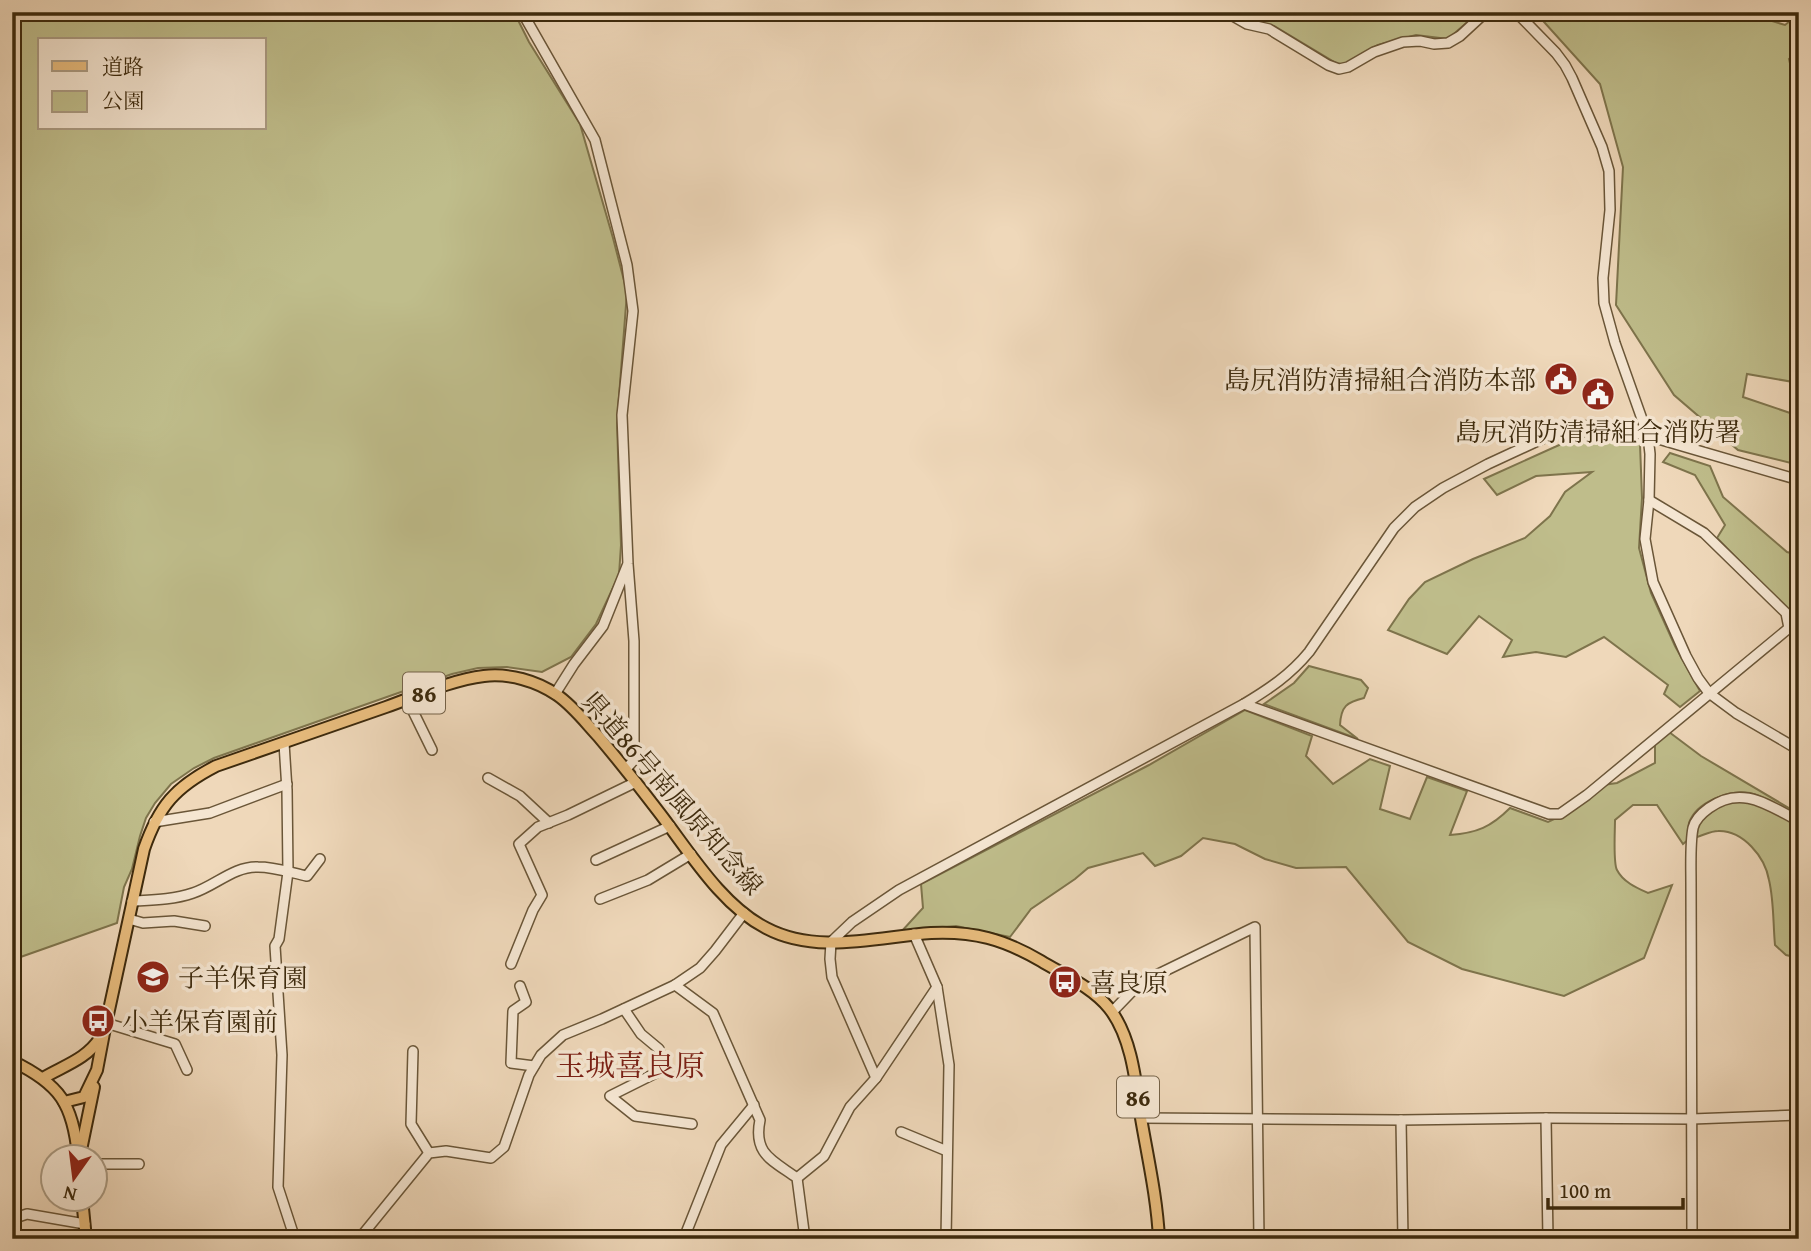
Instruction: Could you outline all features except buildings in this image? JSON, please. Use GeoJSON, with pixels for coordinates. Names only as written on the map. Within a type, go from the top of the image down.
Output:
{"type":"FeatureCollection","features":[{"type":"Feature","properties":{"kind":"main road","name":"県道86号南風原知念線"},"geometry":{"type":"LineString","coordinates":[[64,1102],[87,1094],[97,1070],[144,849],[154,822],[170,798],[185,784],[216,766],[457,682],[484,676],[506,676],[530,681],[573,707],[626,769],[715,885],[757,923],[782,935],[808,941],[868,941],[952,932],[984,936],[1024,951],[1087,988],[1102,1000],[1112,1012],[1127,1043],[1157,1204],[1159,1239]]}},
{"type":"Feature","properties":{"kind":"main road"},"geometry":{"type":"LineString","coordinates":[[43,1078],[84,1056],[95,1046],[105,1028]]}},
{"type":"Feature","properties":{"kind":"main road"},"geometry":{"type":"LineString","coordinates":[[12,1061],[43,1078],[56,1091],[69,1111],[77,1142]]}},
{"type":"Feature","properties":{"kind":"main road"},"geometry":{"type":"LineString","coordinates":[[82,1142],[91,1110],[97,1070]]}},
{"type":"Feature","properties":{"kind":"main road"},"geometry":{"type":"LineString","coordinates":[[84,1212],[86,1239]]}},
{"type":"Feature","properties":{"kind":"street"},"geometry":{"type":"LineString","coordinates":[[522,12],[596,141],[626,265],[633,311],[622,415],[634,641],[634,760],[626,769]]}},
{"type":"Feature","properties":{"kind":"street"},"geometry":{"type":"LineString","coordinates":[[1226,12],[1247,24],[1269,29],[1339,69],[1348,68],[1374,52],[1403,42],[1448,43],[1460,36],[1486,12]]}},
{"type":"Feature","properties":{"kind":"street"},"geometry":{"type":"LineString","coordinates":[[1516,12],[1565,65],[1602,147],[1609,171],[1610,209],[1603,278],[1604,303],[1615,343],[1648,436],[1649,500],[1645,539],[1653,582],[1686,656],[1709,694],[1799,750]]}},
{"type":"Feature","properties":{"kind":"street"},"geometry":{"type":"LineString","coordinates":[[876,1078],[832,977],[831,942],[852,922],[900,890],[1244,705],[1272,687],[1296,668],[1323,633],[1394,527],[1415,507],[1443,488],[1557,432],[1579,426],[1602,425],[1799,480]]}},
{"type":"Feature","properties":{"kind":"street"},"geometry":{"type":"LineString","coordinates":[[1649,500],[1704,533],[1786,613],[1789,628]]}},
{"type":"Feature","properties":{"kind":"street"},"geometry":{"type":"LineString","coordinates":[[555,694],[603,626],[628,564]]}},
{"type":"Feature","properties":{"kind":"street"},"geometry":{"type":"LineString","coordinates":[[1244,705],[1549,814],[1560,814],[1587,795],[1799,621]]}},
{"type":"Feature","properties":{"kind":"street"},"geometry":{"type":"LineString","coordinates":[[407,699],[432,750]]}},
{"type":"Feature","properties":{"kind":"street"},"geometry":{"type":"LineString","coordinates":[[284,743],[288,872],[279,939],[275,946],[282,1055],[278,1187],[295,1239]]}},
{"type":"Feature","properties":{"kind":"street"},"geometry":{"type":"LineString","coordinates":[[488,778],[520,796],[549,822]]}},
{"type":"Feature","properties":{"kind":"street"},"geometry":{"type":"LineString","coordinates":[[512,964],[533,910],[542,895],[519,844],[538,827],[636,782]]}},
{"type":"Feature","properties":{"kind":"street"},"geometry":{"type":"LineString","coordinates":[[154,822],[210,813],[287,785]]}},
{"type":"Feature","properties":{"kind":"street"},"geometry":{"type":"LineString","coordinates":[[1692,1239],[1693,827],[1700,815],[1713,805],[1744,797],[1759,800],[1799,821]]}},
{"type":"Feature","properties":{"kind":"street"},"geometry":{"type":"LineString","coordinates":[[596,860],[670,826]]}},
{"type":"Feature","properties":{"kind":"street"},"geometry":{"type":"LineString","coordinates":[[600,899],[649,880],[691,854]]}},
{"type":"Feature","properties":{"kind":"street"},"geometry":{"type":"LineString","coordinates":[[132,901],[172,898],[194,893],[240,869],[257,866],[307,876],[320,859]]}},
{"type":"Feature","properties":{"kind":"street"},"geometry":{"type":"LineString","coordinates":[[359,1239],[429,1153],[446,1151],[491,1158],[504,1147],[529,1075],[541,1055],[563,1035],[675,985],[700,968],[744,913]]}},
{"type":"Feature","properties":{"kind":"street"},"geometry":{"type":"LineString","coordinates":[[128,919],[143,923],[174,921],[205,926]]}},
{"type":"Feature","properties":{"kind":"street"},"geometry":{"type":"LineString","coordinates":[[1112,1012],[1140,983],[1255,928],[1259,1239]]}},
{"type":"Feature","properties":{"kind":"street"},"geometry":{"type":"LineString","coordinates":[[914,934],[937,987],[949,1065],[946,1239]]}},
{"type":"Feature","properties":{"kind":"street"},"geometry":{"type":"LineString","coordinates":[[675,985],[713,1013],[760,1120],[757,1134],[761,1149],[775,1163],[797,1178],[805,1239]]}},
{"type":"Feature","properties":{"kind":"street"},"geometry":{"type":"LineString","coordinates":[[520,986],[526,1002],[513,1011],[511,1063],[534,1066]]}},
{"type":"Feature","properties":{"kind":"street"},"geometry":{"type":"LineString","coordinates":[[797,1178],[824,1156],[850,1107],[876,1078],[937,987]]}},
{"type":"Feature","properties":{"kind":"street"},"geometry":{"type":"LineString","coordinates":[[624,1009],[641,1034],[659,1049],[662,1070],[610,1096],[635,1116],[692,1124]]}},
{"type":"Feature","properties":{"kind":"street"},"geometry":{"type":"LineString","coordinates":[[105,1028],[175,1044],[187,1070]]}},
{"type":"Feature","properties":{"kind":"street"},"geometry":{"type":"LineString","coordinates":[[413,1051],[411,1125],[429,1153]]}},
{"type":"Feature","properties":{"kind":"street"},"geometry":{"type":"LineString","coordinates":[[686,1233],[721,1145],[754,1105]]}},
{"type":"Feature","properties":{"kind":"street"},"geometry":{"type":"LineString","coordinates":[[1142,1118],[1692,1119],[1799,1115]]}},
{"type":"Feature","properties":{"kind":"street"},"geometry":{"type":"LineString","coordinates":[[1546,1118],[1548,1239]]}},
{"type":"Feature","properties":{"kind":"street"},"geometry":{"type":"LineString","coordinates":[[1401,1120],[1403,1239]]}},
{"type":"Feature","properties":{"kind":"street"},"geometry":{"type":"LineString","coordinates":[[901,1132],[947,1151]]}},
{"type":"Feature","properties":{"kind":"street"},"geometry":{"type":"LineString","coordinates":[[108,1164],[139,1164]]}},
{"type":"Feature","properties":{"kind":"street"},"geometry":{"type":"LineString","coordinates":[[12,1219],[27,1214],[85,1224]]}},
{"type":"Feature","properties":{"kind":"green space"},"geometry":{"type":"Polygon","coordinates":[[[12,12],[514,12],[529,42],[580,124],[627,292],[617,423],[621,545],[619,575],[596,624],[571,657],[542,672],[507,667],[478,668],[452,674],[214,758],[194,768],[171,784],[146,818],[132,869],[124,887],[117,923],[12,960],[12,12]]]}},
{"type":"Feature","properties":{"kind":"green space"},"geometry":{"type":"Polygon","coordinates":[[[1237,12],[1479,12],[1448,39],[1416,35],[1378,45],[1341,66],[1274,26],[1254,22],[1237,12]]]}},
{"type":"Feature","properties":{"kind":"green space"},"geometry":{"type":"Polygon","coordinates":[[[1535,12],[1758,12],[1762,18],[1785,25],[1799,14],[1799,57],[1795,55],[1789,59],[1799,103],[1799,383],[1747,374],[1743,397],[1799,416],[1799,465],[1738,450],[1674,395],[1616,305],[1623,167],[1600,84],[1535,12]]]}},
{"type":"Feature","properties":{"kind":"green space"},"geometry":{"type":"Polygon","coordinates":[[[1600,434],[1640,444],[1642,498],[1639,548],[1651,593],[1675,646],[1700,691],[1680,707],[1664,694],[1668,685],[1604,637],[1566,657],[1536,652],[1503,657],[1512,640],[1479,616],[1447,654],[1388,630],[1409,599],[1425,582],[1525,538],[1550,516],[1565,492],[1592,472],[1536,476],[1497,495],[1484,479],[1568,441],[1600,434]]]}},
{"type":"Feature","properties":{"kind":"green space"},"geometry":{"type":"Polygon","coordinates":[[[1670,453],[1710,466],[1723,497],[1787,552],[1799,555],[1799,613],[1794,617],[1717,538],[1725,525],[1695,475],[1663,462],[1670,453]]]}},
{"type":"Feature","properties":{"kind":"green space"},"geometry":{"type":"Polygon","coordinates":[[[1309,666],[1361,680],[1368,688],[1364,698],[1353,701],[1342,713],[1340,725],[1358,739],[1264,704],[1294,683],[1309,666]]]}},
{"type":"Feature","properties":{"kind":"green space"},"geometry":{"type":"Polygon","coordinates":[[[1245,710],[1312,736],[1306,756],[1333,784],[1370,759],[1390,766],[1380,809],[1410,819],[1427,777],[1467,791],[1450,835],[1483,828],[1510,808],[1548,822],[1574,810],[1603,785],[1617,783],[1655,763],[1655,744],[1669,732],[1701,756],[1799,814],[1799,818],[1769,800],[1750,793],[1724,795],[1706,803],[1693,816],[1689,823],[1689,839],[1683,844],[1657,805],[1633,805],[1615,820],[1617,870],[1635,887],[1648,893],[1672,885],[1644,958],[1564,996],[1462,969],[1408,942],[1346,867],[1296,868],[1265,859],[1235,844],[1203,838],[1181,856],[1155,866],[1143,853],[1088,868],[1031,909],[1010,937],[956,926],[901,932],[923,908],[921,884],[1149,765],[1245,710]]]}},
{"type":"Feature","properties":{"kind":"green space"},"geometry":{"type":"Polygon","coordinates":[[[1742,799],[1799,824],[1799,958],[1786,955],[1775,945],[1769,880],[1758,854],[1744,840],[1727,832],[1715,831],[1697,837],[1705,814],[1718,806],[1742,799]]]}},
{"type":"Feature","properties":{"kind":"place","name":"島尻消防清掃組合消防本部"},"geometry":{"type":"Point","coordinates":[1561,379]}},
{"type":"Feature","properties":{"kind":"place","name":"島尻消防清掃組合消防署"},"geometry":{"type":"Point","coordinates":[1598,394]}},
{"type":"Feature","properties":{"kind":"place","name":"子羊保育園"},"geometry":{"type":"Point","coordinates":[153,977]}},
{"type":"Feature","properties":{"kind":"place","name":"喜良原"},"geometry":{"type":"Point","coordinates":[1065,982]}},
{"type":"Feature","properties":{"kind":"place","name":"小羊保育園前"},"geometry":{"type":"Point","coordinates":[98,1021]}},
{"type":"Feature","properties":{"kind":"district","name":"玉城喜良原"},"geometry":{"type":"Point","coordinates":[630,1065]}}]}
